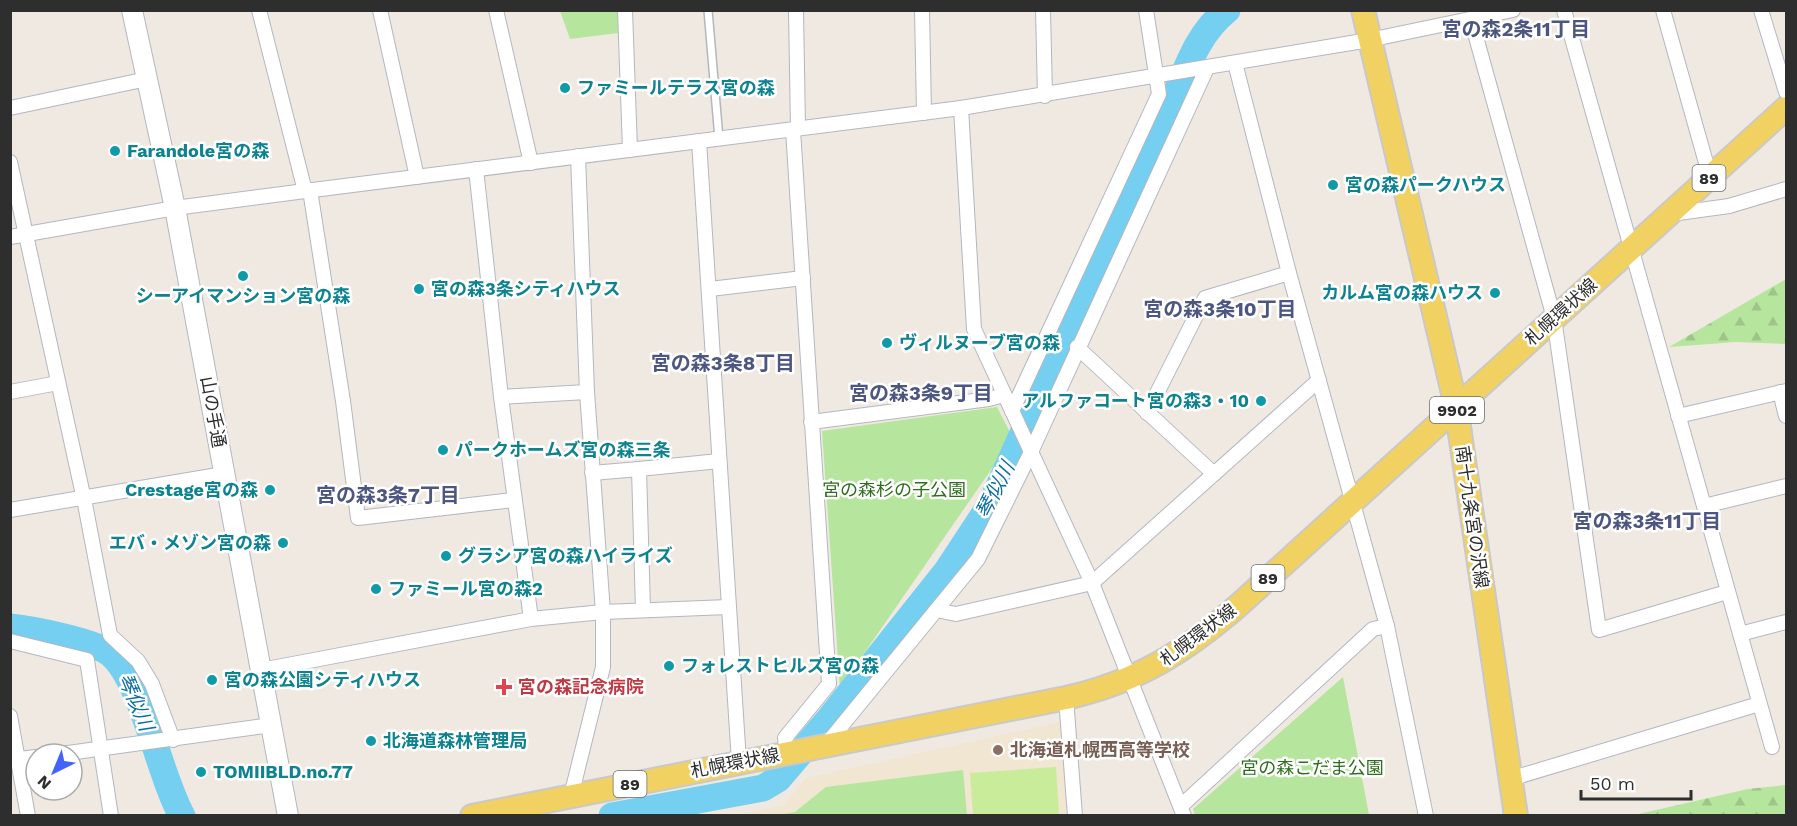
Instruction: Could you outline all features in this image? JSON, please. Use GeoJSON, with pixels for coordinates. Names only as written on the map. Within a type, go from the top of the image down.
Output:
{"type":"FeatureCollection","features":[{"type":"Feature","properties":{"kind":"main road","name":"山の手通"},"geometry":{"type":"LineString","coordinates":[[132,10],[175,208],[288,816]]}},
{"type":"Feature","properties":{"kind":"main road","name":"南十九条宮の沢線"},"geometry":{"type":"LineString","coordinates":[[1363,10],[1456,406],[1516,816]]}},
{"type":"Feature","properties":{"kind":"main road","name":"札幌環状線"},"geometry":{"type":"LineString","coordinates":[[472,816],[1066,699],[1131,678],[1178,654],[1216,625],[1786,108]]}},
{"type":"Feature","properties":{"kind":"street"},"geometry":{"type":"LineString","coordinates":[[259,10],[307,190],[343,401],[358,518],[513,500]]}},
{"type":"Feature","properties":{"kind":"street"},"geometry":{"type":"LineString","coordinates":[[380,10],[417,177]]}},
{"type":"Feature","properties":{"kind":"street"},"geometry":{"type":"LineString","coordinates":[[496,10],[531,163]]}},
{"type":"Feature","properties":{"kind":"street"},"geometry":{"type":"LineString","coordinates":[[625,10],[630,150]]}},
{"type":"Feature","properties":{"kind":"street"},"geometry":{"type":"LineString","coordinates":[[788,753],[785,738],[829,684],[811,422],[795,129],[796,10]]}},
{"type":"Feature","properties":{"kind":"street"},"geometry":{"type":"LineString","coordinates":[[922,10],[924,113]]}},
{"type":"Feature","properties":{"kind":"street"},"geometry":{"type":"LineString","coordinates":[[1043,10],[1046,96]]}},
{"type":"Feature","properties":{"kind":"street"},"geometry":{"type":"LineString","coordinates":[[1014,416],[1159,94],[1165,75],[1146,10]]}},
{"type":"Feature","properties":{"kind":"street"},"geometry":{"type":"LineString","coordinates":[[10,237],[27,236],[175,208],[307,190],[1046,96],[1369,40],[1513,10]]}},
{"type":"Feature","properties":{"kind":"street"},"geometry":{"type":"LineString","coordinates":[[1564,10],[1772,747]]}},
{"type":"Feature","properties":{"kind":"street"},"geometry":{"type":"LineString","coordinates":[[1663,10],[1710,177]]}},
{"type":"Feature","properties":{"kind":"street"},"geometry":{"type":"LineString","coordinates":[[1761,10],[1786,92]]}},
{"type":"Feature","properties":{"kind":"street"},"geometry":{"type":"LineString","coordinates":[[1471,19],[1554,318],[1599,630],[1727,592]]}},
{"type":"Feature","properties":{"kind":"street"},"geometry":{"type":"LineString","coordinates":[[1235,63],[1289,273],[1387,626],[1426,816]]}},
{"type":"Feature","properties":{"kind":"street"},"geometry":{"type":"LineString","coordinates":[[822,746],[978,558],[1077,347],[1201,69]]}},
{"type":"Feature","properties":{"kind":"street"},"geometry":{"type":"LineString","coordinates":[[10,108],[147,79]]}},
{"type":"Feature","properties":{"kind":"street"},"geometry":{"type":"LineString","coordinates":[[961,108],[974,329],[1092,583],[1183,811],[1373,629],[1387,626]]}},
{"type":"Feature","properties":{"kind":"street"},"geometry":{"type":"LineString","coordinates":[[699,141],[739,762]]}},
{"type":"Feature","properties":{"kind":"street"},"geometry":{"type":"LineString","coordinates":[[571,796],[603,667],[603,612],[587,392],[578,156]]}},
{"type":"Feature","properties":{"kind":"street"},"geometry":{"type":"LineString","coordinates":[[10,162],[84,496],[111,635],[138,661],[152,684],[169,740]]}},
{"type":"Feature","properties":{"kind":"street"},"geometry":{"type":"LineString","coordinates":[[477,169],[513,500],[531,619]]}},
{"type":"Feature","properties":{"kind":"street"},"geometry":{"type":"LineString","coordinates":[[1668,215],[1729,206],[1786,189]]}},
{"type":"Feature","properties":{"kind":"street"},"geometry":{"type":"LineString","coordinates":[[1147,413],[1205,298],[1289,273]]}},
{"type":"Feature","properties":{"kind":"street"},"geometry":{"type":"LineString","coordinates":[[710,289],[803,278]]}},
{"type":"Feature","properties":{"kind":"street"},"geometry":{"type":"LineString","coordinates":[[1077,347],[1214,474]]}},
{"type":"Feature","properties":{"kind":"street"},"geometry":{"type":"LineString","coordinates":[[936,610],[956,614],[1092,583],[1319,380]]}},
{"type":"Feature","properties":{"kind":"street"},"geometry":{"type":"LineString","coordinates":[[10,392],[58,383]]}},
{"type":"Feature","properties":{"kind":"street"},"geometry":{"type":"LineString","coordinates":[[1678,416],[1783,391],[1786,416]]}},
{"type":"Feature","properties":{"kind":"street"},"geometry":{"type":"LineString","coordinates":[[501,397],[587,392]]}},
{"type":"Feature","properties":{"kind":"street"},"geometry":{"type":"LineString","coordinates":[[811,422],[989,399],[1004,394]]}},
{"type":"Feature","properties":{"kind":"street"},"geometry":{"type":"LineString","coordinates":[[592,473],[719,461]]}},
{"type":"Feature","properties":{"kind":"street"},"geometry":{"type":"LineString","coordinates":[[639,469],[643,610]]}},
{"type":"Feature","properties":{"kind":"street"},"geometry":{"type":"LineString","coordinates":[[10,510],[224,474]]}},
{"type":"Feature","properties":{"kind":"street"},"geometry":{"type":"LineString","coordinates":[[1704,506],[1786,486]]}},
{"type":"Feature","properties":{"kind":"street"},"geometry":{"type":"LineString","coordinates":[[261,670],[531,619],[603,612],[728,607]]}},
{"type":"Feature","properties":{"kind":"street"},"geometry":{"type":"LineString","coordinates":[[1740,633],[1786,622]]}},
{"type":"Feature","properties":{"kind":"street"},"geometry":{"type":"LineString","coordinates":[[10,641],[87,660],[111,816]]}},
{"type":"Feature","properties":{"kind":"street"},"geometry":{"type":"LineString","coordinates":[[1066,699],[1075,816]]}},
{"type":"Feature","properties":{"kind":"street"},"geometry":{"type":"LineString","coordinates":[[1510,779],[1759,704]]}},
{"type":"Feature","properties":{"kind":"street"},"geometry":{"type":"LineString","coordinates":[[10,716],[14,759],[28,816]]}},
{"type":"Feature","properties":{"kind":"street"},"geometry":{"type":"LineString","coordinates":[[84,751],[271,725]]}},
{"type":"Feature","properties":{"kind":"lane"},"geometry":{"type":"LineString","coordinates":[[708,10],[719,139]]}},
{"type":"Feature","properties":{"kind":"shaded area","name":"北海道札幌西高等学校"},"geometry":{"type":"Polygon","coordinates":[[[1060,722],[1068,815],[734,816],[784,805],[806,778],[1060,722]]]}},
{"type":"Feature","properties":{"kind":"green space"},"geometry":{"type":"Polygon","coordinates":[[[560,11],[618,11],[618,33],[570,39],[560,11]]]}},
{"type":"Feature","properties":{"kind":"green space"},"geometry":{"type":"Polygon","coordinates":[[[1786,279],[1786,344],[1736,342],[1669,347],[1786,279]]]}},
{"type":"Feature","properties":{"kind":"green space","name":"宮の森杉の子公園"},"geometry":{"type":"Polygon","coordinates":[[[997,407],[1013,438],[840,688],[822,431],[997,407]]]}},
{"type":"Feature","properties":{"kind":"green space","name":"宮の森こだま公園"},"geometry":{"type":"Polygon","coordinates":[[[1343,677],[1369,815],[1195,815],[1193,809],[1343,677]]]}},
{"type":"Feature","properties":{"kind":"green space"},"geometry":{"type":"Polygon","coordinates":[[[1056,767],[1059,815],[973,815],[970,773],[1056,767]]]}},
{"type":"Feature","properties":{"kind":"green space"},"geometry":{"type":"Polygon","coordinates":[[[963,770],[967,815],[778,815],[795,812],[826,787],[963,770]]]}},
{"type":"Feature","properties":{"kind":"green space"},"geometry":{"type":"Polygon","coordinates":[[[1786,785],[1786,815],[1634,815],[1748,789],[1786,785]]]}},
{"type":"Feature","properties":{"kind":"waterway","name":"琴似川"},"geometry":{"type":"LineString","coordinates":[[612,816],[763,788],[778,779],[831,717],[947,571],[991,504],[1188,64],[1200,41],[1227,10]]}},
{"type":"Feature","properties":{"kind":"waterway","name":"琴似川"},"geometry":{"type":"LineString","coordinates":[[10,627],[79,641],[112,655],[123,668],[133,686],[182,816]]}},
{"type":"Feature","properties":{"kind":"place","name":"ファミールテラス宮の森"},"geometry":{"type":"Point","coordinates":[565,88]}},
{"type":"Feature","properties":{"kind":"place","name":"Farandole宮の森"},"geometry":{"type":"Point","coordinates":[115,151]}},
{"type":"Feature","properties":{"kind":"place","name":"宮の森パークハウス"},"geometry":{"type":"Point","coordinates":[1333,185]}},
{"type":"Feature","properties":{"kind":"place","name":"シーアイマンション宮の森"},"geometry":{"type":"Point","coordinates":[243,276]}},
{"type":"Feature","properties":{"kind":"place","name":"宮の森3条シティハウス"},"geometry":{"type":"Point","coordinates":[419,289]}},
{"type":"Feature","properties":{"kind":"place","name":"カルム宮の森ハウス"},"geometry":{"type":"Point","coordinates":[1495,293]}},
{"type":"Feature","properties":{"kind":"place","name":"ヴィルヌーブ宮の森"},"geometry":{"type":"Point","coordinates":[887,343]}},
{"type":"Feature","properties":{"kind":"place","name":"アルファコート宮の森3・10"},"geometry":{"type":"Point","coordinates":[1261,401]}},
{"type":"Feature","properties":{"kind":"place","name":"パークホームズ宮の森三条"},"geometry":{"type":"Point","coordinates":[443,450]}},
{"type":"Feature","properties":{"kind":"place","name":"Crestage宮の森"},"geometry":{"type":"Point","coordinates":[270,490]}},
{"type":"Feature","properties":{"kind":"place","name":"エバ・メゾン宮の森"},"geometry":{"type":"Point","coordinates":[283,543]}},
{"type":"Feature","properties":{"kind":"place","name":"グラシア宮の森ハイライズ"},"geometry":{"type":"Point","coordinates":[446,556]}},
{"type":"Feature","properties":{"kind":"place","name":"ファミール宮の森2"},"geometry":{"type":"Point","coordinates":[376,589]}},
{"type":"Feature","properties":{"kind":"place","name":"フォレストヒルズ宮の森"},"geometry":{"type":"Point","coordinates":[669,666]}},
{"type":"Feature","properties":{"kind":"place","name":"宮の森公園シティハウス"},"geometry":{"type":"Point","coordinates":[212,680]}},
{"type":"Feature","properties":{"kind":"place","name":"宮の森記念病院"},"geometry":{"type":"Point","coordinates":[504,687]}},
{"type":"Feature","properties":{"kind":"place","name":"北海道森林管理局"},"geometry":{"type":"Point","coordinates":[371,741]}},
{"type":"Feature","properties":{"kind":"place","name":"北海道札幌西高等学校"},"geometry":{"type":"Point","coordinates":[998,750]}},
{"type":"Feature","properties":{"kind":"place","name":"TOMIIBLD.no.77"},"geometry":{"type":"Point","coordinates":[201,772]}},
{"type":"Feature","properties":{"kind":"district","name":"宮の森2条11丁目"},"geometry":{"type":"Point","coordinates":[1516,29]}},
{"type":"Feature","properties":{"kind":"district","name":"宮の森3条10丁目"},"geometry":{"type":"Point","coordinates":[1220,309]}},
{"type":"Feature","properties":{"kind":"district","name":"宮の森3条8丁目"},"geometry":{"type":"Point","coordinates":[723,363]}},
{"type":"Feature","properties":{"kind":"district","name":"宮の森3条9丁目"},"geometry":{"type":"Point","coordinates":[921,393]}},
{"type":"Feature","properties":{"kind":"district","name":"宮の森3条7丁目"},"geometry":{"type":"Point","coordinates":[388,495]}},
{"type":"Feature","properties":{"kind":"district","name":"宮の森3条11丁目"},"geometry":{"type":"Point","coordinates":[1647,521]}}]}
